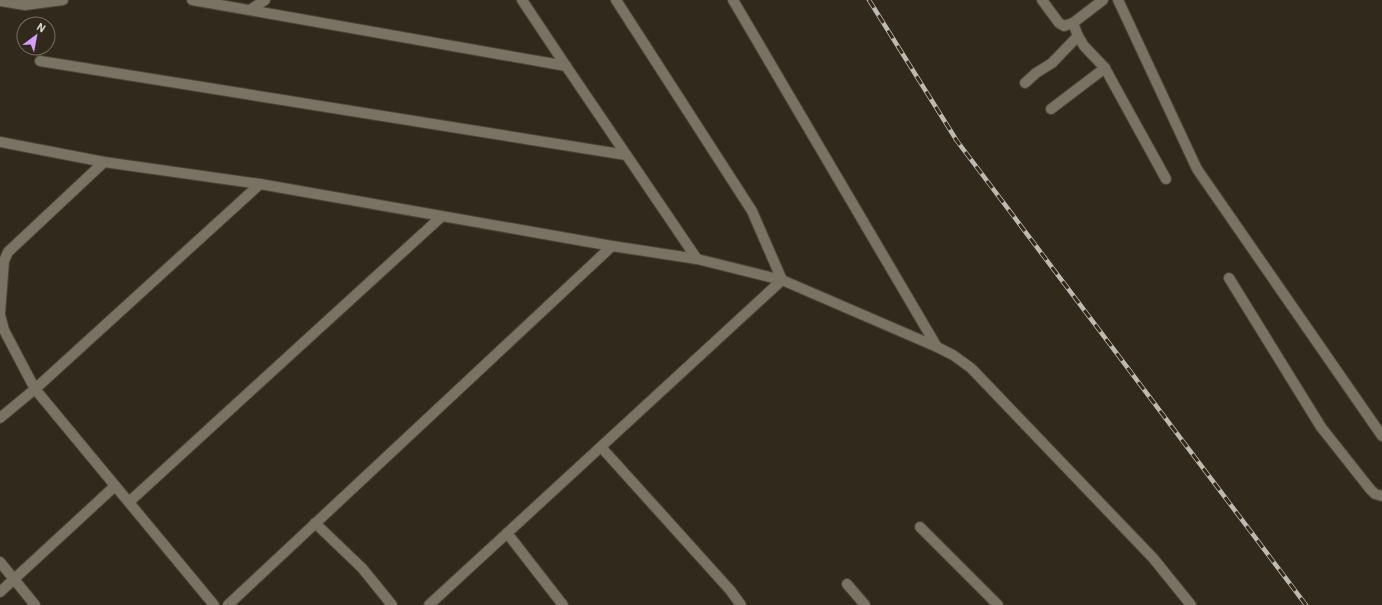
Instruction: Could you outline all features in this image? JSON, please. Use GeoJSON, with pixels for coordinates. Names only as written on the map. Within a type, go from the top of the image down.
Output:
{"type":"FeatureCollection","features":[{"type":"Feature","properties":{"kind":"street"},"geometry":{"type":"LineString","coordinates":[[0,2],[25,5],[63,0]]}},
{"type":"Feature","properties":{"kind":"street"},"geometry":{"type":"LineString","coordinates":[[192,0],[566,66]]}},
{"type":"Feature","properties":{"kind":"street"},"geometry":{"type":"LineString","coordinates":[[250,10],[265,0]]}},
{"type":"Feature","properties":{"kind":"street"},"geometry":{"type":"LineString","coordinates":[[522,0],[697,259]]}},
{"type":"Feature","properties":{"kind":"street"},"geometry":{"type":"LineString","coordinates":[[616,0],[752,211],[782,280]]}},
{"type":"Feature","properties":{"kind":"street"},"geometry":{"type":"LineString","coordinates":[[733,0],[937,346]]}},
{"type":"Feature","properties":{"kind":"street"},"geometry":{"type":"LineString","coordinates":[[1042,0],[1059,23],[1064,26],[1073,22],[1103,0]]}},
{"type":"Feature","properties":{"kind":"street"},"geometry":{"type":"LineString","coordinates":[[1118,0],[1197,169],[1382,436]]}},
{"type":"Feature","properties":{"kind":"street"},"geometry":{"type":"LineString","coordinates":[[1073,22],[1078,36],[1084,46],[1105,68],[1166,179]]}},
{"type":"Feature","properties":{"kind":"street"},"geometry":{"type":"LineString","coordinates":[[1025,83],[1036,73],[1052,63],[1078,36]]}},
{"type":"Feature","properties":{"kind":"street"},"geometry":{"type":"LineString","coordinates":[[40,61],[626,155]]}},
{"type":"Feature","properties":{"kind":"street"},"geometry":{"type":"LineString","coordinates":[[1051,109],[1105,68]]}},
{"type":"Feature","properties":{"kind":"street"},"geometry":{"type":"LineString","coordinates":[[0,142],[104,162],[260,184],[442,217],[697,259],[782,280],[937,346],[971,368],[1153,558],[1191,605]]}},
{"type":"Feature","properties":{"kind":"street"},"geometry":{"type":"LineString","coordinates":[[104,162],[8,252],[4,261],[0,314],[4,330],[35,388],[214,605]]}},
{"type":"Feature","properties":{"kind":"street"},"geometry":{"type":"LineString","coordinates":[[0,418],[260,184]]}},
{"type":"Feature","properties":{"kind":"street"},"geometry":{"type":"LineString","coordinates":[[129,502],[442,217]]}},
{"type":"Feature","properties":{"kind":"street"},"geometry":{"type":"LineString","coordinates":[[228,605],[612,246]]}},
{"type":"Feature","properties":{"kind":"street"},"geometry":{"type":"LineString","coordinates":[[1230,278],[1321,427],[1370,489],[1375,494],[1382,496]]}},
{"type":"Feature","properties":{"kind":"street"},"geometry":{"type":"LineString","coordinates":[[429,605],[782,280]]}},
{"type":"Feature","properties":{"kind":"street"},"geometry":{"type":"LineString","coordinates":[[601,447],[730,590],[741,605]]}},
{"type":"Feature","properties":{"kind":"street"},"geometry":{"type":"LineString","coordinates":[[0,592],[115,486]]}},
{"type":"Feature","properties":{"kind":"street"},"geometry":{"type":"LineString","coordinates":[[315,523],[362,568],[392,605]]}},
{"type":"Feature","properties":{"kind":"street"},"geometry":{"type":"LineString","coordinates":[[920,527],[998,605]]}},
{"type":"Feature","properties":{"kind":"street"},"geometry":{"type":"LineString","coordinates":[[507,533],[563,605]]}},
{"type":"Feature","properties":{"kind":"street"},"geometry":{"type":"LineString","coordinates":[[0,562],[36,605]]}},
{"type":"Feature","properties":{"kind":"street"},"geometry":{"type":"LineString","coordinates":[[847,584],[865,605]]}},
{"type":"Feature","properties":{"kind":"railway"},"geometry":{"type":"LineString","coordinates":[[869,0],[957,141],[1306,605]]}}]}
